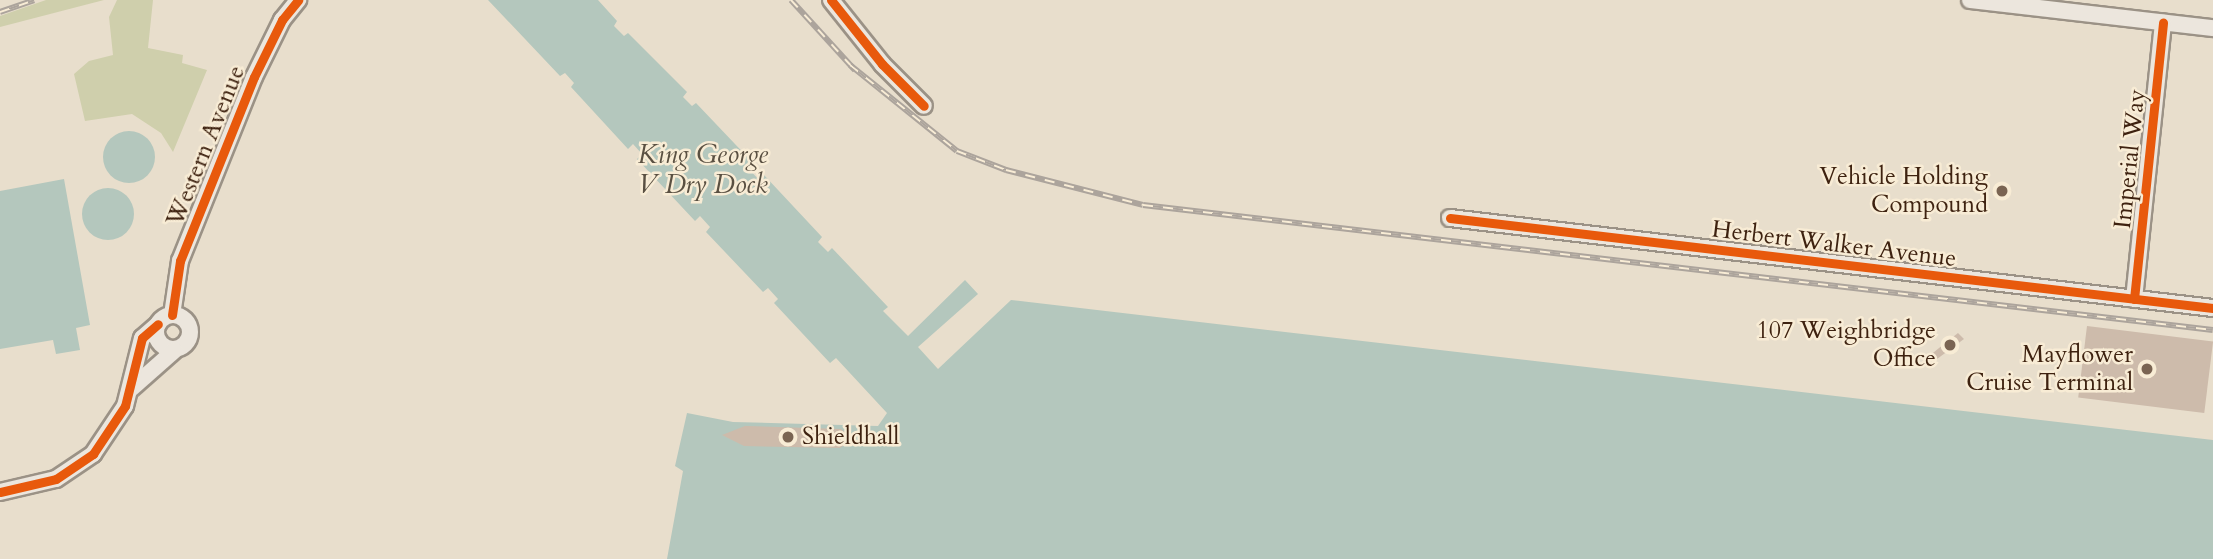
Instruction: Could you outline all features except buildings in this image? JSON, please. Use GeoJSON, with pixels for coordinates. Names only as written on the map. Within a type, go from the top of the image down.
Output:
{"type":"FeatureCollection","features":[{"type":"Feature","properties":{"kind":"street","name":"Western Avenue"},"geometry":{"type":"LineString","coordinates":[[172,315],[180,261],[254,77],[282,20],[298,0]]}},
{"type":"Feature","properties":{"kind":"street"},"geometry":{"type":"LineString","coordinates":[[831,0],[882,64],[924,106]]}},
{"type":"Feature","properties":{"kind":"street"},"geometry":{"type":"LineString","coordinates":[[1970,0],[2213,29]]}},
{"type":"Feature","properties":{"kind":"street","name":"Imperial Way"},"geometry":{"type":"LineString","coordinates":[[2134,299],[2163,23]]}},
{"type":"Feature","properties":{"kind":"street","name":"Herbert Walker Avenue"},"geometry":{"type":"LineString","coordinates":[[1450,218],[2213,308]]}},
{"type":"Feature","properties":{"kind":"street"},"geometry":{"type":"LineString","coordinates":[[0,492],[76,470],[111,432],[132,388],[142,338],[172,315],[183,318],[191,332],[188,342],[132,388]]}},
{"type":"Feature","properties":{"kind":"street"},"geometry":{"type":"LineString","coordinates":[[158,324],[158,340],[176,350]]}},
{"type":"Feature","properties":{"kind":"green space"},"geometry":{"type":"Polygon","coordinates":[[[46,0],[104,0],[0,27],[0,16],[46,0]]]}},
{"type":"Feature","properties":{"kind":"green space"},"geometry":{"type":"Polygon","coordinates":[[[117,0],[153,0],[148,48],[183,55],[182,63],[207,70],[173,152],[161,133],[132,114],[85,121],[74,74],[89,61],[113,55],[109,17],[117,0]]]}},
{"type":"Feature","properties":{"kind":"water","name":"King George V Dry Dock"},"geometry":{"type":"Polygon","coordinates":[[[488,0],[598,0],[617,21],[614,26],[624,36],[628,33],[687,92],[683,97],[692,106],[696,103],[754,164],[749,169],[759,180],[764,175],[822,237],[818,242],[828,252],[832,248],[888,307],[883,311],[908,336],[965,280],[978,294],[918,347],[938,369],[1011,300],[2213,440],[2213,559],[667,559],[683,471],[675,466],[687,413],[733,422],[878,426],[887,413],[836,358],[830,363],[774,303],[778,299],[768,288],[763,292],[706,232],[710,227],[700,216],[695,221],[637,159],[642,154],[633,144],[628,149],[571,87],[574,83],[565,73],[560,76],[488,0]]]}},
{"type":"Feature","properties":{"kind":"water"},"geometry":{"type":"Polygon","coordinates":[[[129,131],[139,133],[147,139],[153,147],[153,167],[147,175],[139,181],[129,183],[119,181],[111,175],[105,167],[103,157],[105,147],[111,139],[119,133],[129,131]]]}},
{"type":"Feature","properties":{"kind":"water"},"geometry":{"type":"Polygon","coordinates":[[[64,179],[90,325],[76,328],[80,350],[56,354],[53,340],[0,349],[0,191],[64,179]]]}},
{"type":"Feature","properties":{"kind":"water"},"geometry":{"type":"Polygon","coordinates":[[[108,188],[118,190],[126,196],[132,204],[132,224],[126,232],[118,238],[108,240],[98,238],[90,232],[84,224],[82,214],[84,204],[90,196],[98,190],[108,188]]]}},
{"type":"Feature","properties":{"kind":"railway"},"geometry":{"type":"LineString","coordinates":[[0,12],[34,0]]}},
{"type":"Feature","properties":{"kind":"railway"},"geometry":{"type":"LineString","coordinates":[[791,0],[855,70]]}},
{"type":"Feature","properties":{"kind":"railway"},"geometry":{"type":"LineString","coordinates":[[850,65],[957,151],[1006,170],[1143,205],[2213,330]]}},
{"type":"Feature","properties":{"kind":"cycle path"},"geometry":{"type":"LineString","coordinates":[[172,315],[180,261],[254,77],[282,20],[298,0]]}},
{"type":"Feature","properties":{"kind":"cycle path"},"geometry":{"type":"LineString","coordinates":[[831,0],[882,64],[924,106]]}},
{"type":"Feature","properties":{"kind":"cycle path"},"geometry":{"type":"LineString","coordinates":[[2134,299],[2163,23]]}},
{"type":"Feature","properties":{"kind":"cycle path"},"geometry":{"type":"LineString","coordinates":[[1450,218],[2213,308]]}},
{"type":"Feature","properties":{"kind":"cycle path"},"geometry":{"type":"LineString","coordinates":[[0,492],[56,479],[93,454],[125,406],[142,338],[158,324]]}},
{"type":"Feature","properties":{"kind":"place","name":"Vehicle Holding Compound"},"geometry":{"type":"Point","coordinates":[2002,191]}},
{"type":"Feature","properties":{"kind":"place","name":"107 Weighbridge Office"},"geometry":{"type":"Point","coordinates":[1950,345]}},
{"type":"Feature","properties":{"kind":"place","name":"Mayflower Cruise Terminal"},"geometry":{"type":"Point","coordinates":[2147,369]}},
{"type":"Feature","properties":{"kind":"place","name":"Shieldhall"},"geometry":{"type":"Point","coordinates":[788,437]}}]}
